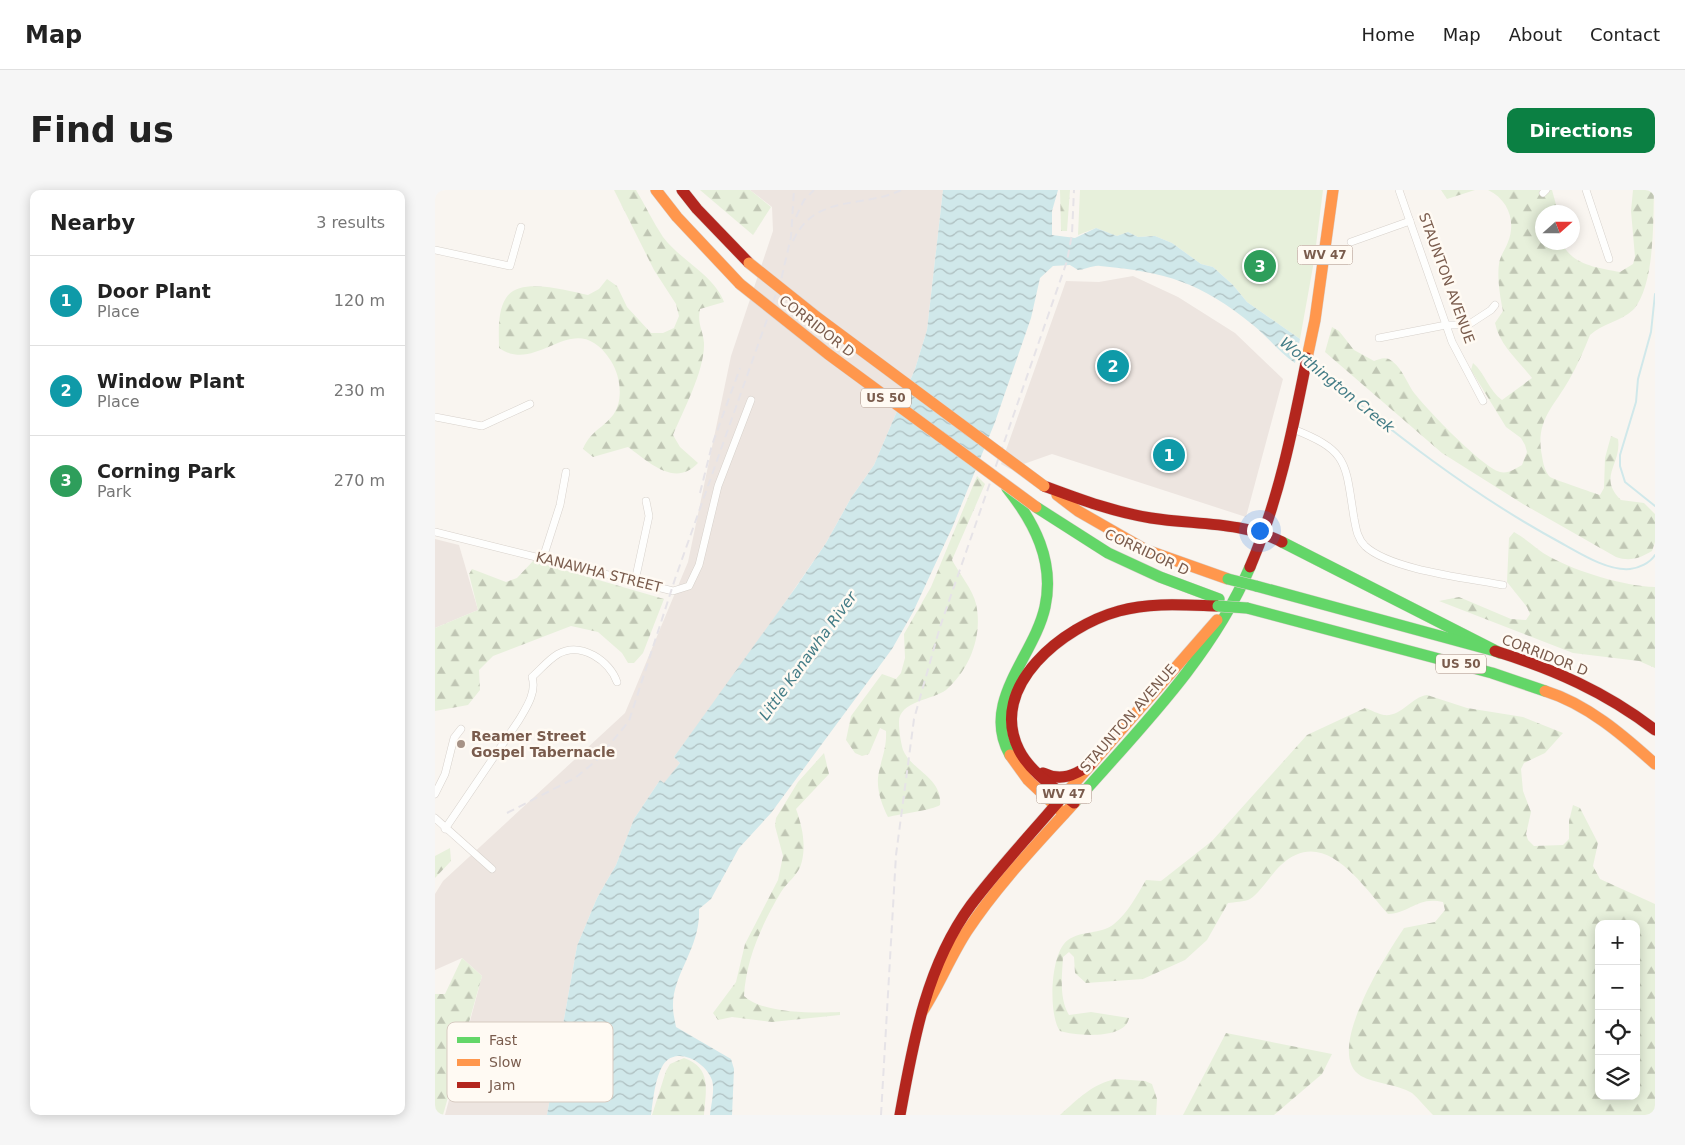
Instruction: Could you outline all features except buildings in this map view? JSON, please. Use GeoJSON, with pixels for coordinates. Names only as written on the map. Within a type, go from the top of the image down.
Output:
{"type":"FeatureCollection","features":[{"type":"Feature","properties":{"kind":"main road","name":"CORRIDOR D"},"geometry":{"type":"LineString","coordinates":[[656,190],[677,217],[740,284],[827,354],[1005,486],[1107,554],[1219,603]]}},
{"type":"Feature","properties":{"kind":"main road","name":"CORRIDOR D"},"geometry":{"type":"LineString","coordinates":[[682,190],[697,209],[749,263],[818,318],[1078,511],[1146,550],[1228,579],[1500,653],[1573,681],[1633,711],[1655,730]]}},
{"type":"Feature","properties":{"kind":"main road","name":"STAUNTON AVENUE"},"geometry":{"type":"LineString","coordinates":[[923,1012],[965,934],[991,896],[1183,679],[1212,640],[1238,596],[1265,533],[1293,430],[1315,320],[1334,192]]}},
{"type":"Feature","properties":{"kind":"main road"},"geometry":{"type":"LineString","coordinates":[[1005,486],[1030,518],[1043,553],[1048,585],[1043,617],[1015,672],[1001,708],[1001,730],[1007,751],[1015,764],[1064,814]]}},
{"type":"Feature","properties":{"kind":"main road"},"geometry":{"type":"LineString","coordinates":[[1045,486],[1113,511],[1153,518],[1217,523],[1265,533],[1500,653]]}},
{"type":"Feature","properties":{"kind":"main road","name":"STAUNTON AVENUE"},"geometry":{"type":"LineString","coordinates":[[923,1012],[923,1002],[931,981],[970,906],[1055,805],[1238,596]]}},
{"type":"Feature","properties":{"kind":"main road"},"geometry":{"type":"LineString","coordinates":[[1074,803],[1024,758],[1015,740],[1011,719],[1012,710],[1018,689],[1031,666],[1049,648],[1077,630],[1108,614],[1141,608],[1219,603]]}},
{"type":"Feature","properties":{"kind":"main road","name":"US 50"},"geometry":{"type":"LineString","coordinates":[[1219,603],[1247,608],[1492,672],[1559,695],[1618,731],[1655,764]]}},
{"type":"Feature","properties":{"kind":"main road"},"geometry":{"type":"LineString","coordinates":[[1032,766],[1047,776],[1063,779],[1078,773],[1090,765]]}},
{"type":"Feature","properties":{"kind":"main road","name":"WV 47"},"geometry":{"type":"LineString","coordinates":[[900,1115],[911,1053],[923,1012]]}},
{"type":"Feature","properties":{"kind":"street","name":"STAUNTON AVENUE"},"geometry":{"type":"LineString","coordinates":[[1399,190],[1452,342],[1483,401]]}},
{"type":"Feature","properties":{"kind":"street"},"geometry":{"type":"LineString","coordinates":[[1586,190],[1609,259]]}},
{"type":"Feature","properties":{"kind":"street"},"geometry":{"type":"LineString","coordinates":[[1351,242],[1410,221]]}},
{"type":"Feature","properties":{"kind":"street"},"geometry":{"type":"LineString","coordinates":[[435,250],[510,266],[521,226]]}},
{"type":"Feature","properties":{"kind":"street"},"geometry":{"type":"LineString","coordinates":[[1379,338],[1446,325],[1467,325],[1491,310],[1495,305]]}},
{"type":"Feature","properties":{"kind":"street","name":"KANAWHA STREET"},"geometry":{"type":"LineString","coordinates":[[435,532],[673,591],[689,586],[695,577],[718,486],[751,400]]}},
{"type":"Feature","properties":{"kind":"street"},"geometry":{"type":"LineString","coordinates":[[435,417],[482,426],[530,404]]}},
{"type":"Feature","properties":{"kind":"street"},"geometry":{"type":"LineString","coordinates":[[1293,430],[1332,448],[1341,460],[1347,474],[1357,532],[1364,545],[1374,553],[1410,567],[1503,585]]}},
{"type":"Feature","properties":{"kind":"street"},"geometry":{"type":"LineString","coordinates":[[543,558],[560,505],[566,472]]}},
{"type":"Feature","properties":{"kind":"street"},"geometry":{"type":"LineString","coordinates":[[635,581],[649,516],[646,501]]}},
{"type":"Feature","properties":{"kind":"street"},"geometry":{"type":"LineString","coordinates":[[445,829],[529,702],[533,686],[532,677],[559,653],[584,651],[612,669],[617,682]]}},
{"type":"Feature","properties":{"kind":"street"},"geometry":{"type":"LineString","coordinates":[[435,794],[445,774],[454,738],[461,729]]}},
{"type":"Feature","properties":{"kind":"street"},"geometry":{"type":"LineString","coordinates":[[435,818],[445,829],[492,869]]}},
{"type":"Feature","properties":{"kind":"shaded area"},"geometry":{"type":"Polygon","coordinates":[[[750,190],[943,190],[927,330],[915,369],[874,465],[851,498],[826,543],[738,671],[674,757],[680,763],[664,784],[660,780],[634,819],[616,865],[597,898],[577,946],[564,1022],[470,1022],[482,976],[462,958],[435,970],[435,894],[443,881],[625,713],[688,562],[731,356],[773,231],[772,207],[750,190]]]}},
{"type":"Feature","properties":{"kind":"shaded area"},"geometry":{"type":"Polygon","coordinates":[[[1133,276],[1178,297],[1235,333],[1283,379],[1246,517],[1052,454],[1010,469],[1001,464],[1066,281],[1099,282],[1133,276]]]}},
{"type":"Feature","properties":{"kind":"shaded area"},"geometry":{"type":"Polygon","coordinates":[[[435,539],[459,545],[478,610],[435,628],[435,539]]]}},
{"type":"Feature","properties":{"kind":"shaded area"},"geometry":{"type":"Polygon","coordinates":[[[448,1102],[549,1102],[547,1115],[445,1115],[448,1102]]]}},
{"type":"Feature","properties":{"kind":"green space"},"geometry":{"type":"Polygon","coordinates":[[[614,190],[636,190],[663,237],[713,284],[724,302],[700,309],[700,323],[704,343],[701,365],[693,390],[673,435],[680,447],[698,463],[689,470],[680,473],[662,470],[628,447],[593,457],[583,449],[591,436],[615,412],[619,400],[620,388],[616,371],[611,361],[597,345],[584,339],[570,339],[529,354],[514,354],[499,348],[500,316],[506,298],[512,291],[532,286],[557,288],[588,295],[599,289],[607,279],[617,286],[627,307],[651,333],[663,333],[674,328],[679,316],[676,304],[654,270],[614,190]]]}},
{"type":"Feature","properties":{"kind":"green space"},"geometry":{"type":"Polygon","coordinates":[[[700,190],[750,190],[771,207],[753,235],[700,190]]]}},
{"type":"Feature","properties":{"kind":"green space"},"geometry":{"type":"Polygon","coordinates":[[[1060,190],[1070,190],[1067,231],[1061,231],[1060,190]]]}},
{"type":"Feature","properties":{"kind":"green space"},"geometry":{"type":"Polygon","coordinates":[[[1080,190],[1323,190],[1314,261],[1300,339],[1247,302],[1233,285],[1213,267],[1201,264],[1172,243],[1155,236],[1138,237],[1128,232],[1117,236],[1096,228],[1078,235],[1080,190]]]}},
{"type":"Feature","properties":{"kind":"green space"},"geometry":{"type":"Polygon","coordinates":[[[1441,190],[1475,190],[1447,199],[1441,190]]]}},
{"type":"Feature","properties":{"kind":"green space"},"geometry":{"type":"Polygon","coordinates":[[[1488,190],[1552,190],[1556,205],[1535,205],[1535,250],[1566,250],[1579,261],[1595,267],[1620,272],[1633,264],[1635,257],[1631,211],[1633,190],[1654,190],[1653,236],[1649,270],[1640,299],[1628,314],[1590,335],[1572,375],[1547,415],[1543,424],[1540,444],[1544,464],[1550,477],[1600,495],[1604,488],[1605,458],[1611,436],[1618,439],[1617,456],[1611,477],[1614,492],[1621,500],[1644,503],[1655,514],[1655,542],[1652,551],[1643,556],[1630,559],[1616,557],[1523,504],[1442,453],[1325,352],[1332,327],[1339,331],[1354,350],[1374,361],[1385,358],[1393,362],[1428,409],[1467,448],[1492,468],[1500,472],[1506,472],[1522,465],[1527,452],[1525,445],[1521,438],[1506,427],[1471,370],[1473,363],[1502,400],[1532,378],[1505,346],[1495,323],[1503,311],[1498,269],[1500,258],[1510,234],[1511,219],[1506,206],[1495,194],[1488,190]]]}},
{"type":"Feature","properties":{"kind":"green space"},"geometry":{"type":"Polygon","coordinates":[[[977,476],[985,484],[952,560],[969,587],[976,604],[978,628],[973,651],[962,672],[946,690],[917,702],[904,710],[900,716],[899,723],[903,750],[907,757],[937,788],[940,796],[940,805],[888,817],[878,788],[886,731],[880,728],[869,754],[862,756],[855,753],[846,740],[851,716],[882,674],[896,679],[901,673],[905,658],[904,634],[931,587],[977,476]]]}},
{"type":"Feature","properties":{"kind":"green space"},"geometry":{"type":"Polygon","coordinates":[[[1514,532],[1561,563],[1615,581],[1655,587],[1655,668],[1639,661],[1573,653],[1439,601],[1459,597],[1511,619],[1526,620],[1530,614],[1527,607],[1507,582],[1509,538],[1514,532]]]}},
{"type":"Feature","properties":{"kind":"green space"},"geometry":{"type":"Polygon","coordinates":[[[533,561],[664,599],[643,653],[634,663],[628,663],[622,653],[598,632],[571,626],[493,656],[479,670],[480,690],[468,705],[435,711],[435,628],[478,610],[469,574],[472,569],[506,582],[517,578],[533,561]]]}},
{"type":"Feature","properties":{"kind":"green space"},"geometry":{"type":"Polygon","coordinates":[[[1427,695],[1467,708],[1523,717],[1563,733],[1545,753],[1524,763],[1521,769],[1523,791],[1531,812],[1526,834],[1528,840],[1534,846],[1563,845],[1569,839],[1569,821],[1573,805],[1580,808],[1598,843],[1593,866],[1600,879],[1655,904],[1655,1115],[1433,1115],[1412,1093],[1361,1076],[1351,1064],[1349,1047],[1353,1025],[1373,979],[1404,928],[1435,922],[1445,910],[1443,902],[1427,901],[1403,911],[1388,914],[1341,863],[1327,855],[1312,852],[1297,854],[1281,865],[1250,899],[1228,903],[1207,940],[1185,960],[1143,979],[1086,983],[1075,973],[1074,957],[1069,952],[1063,957],[1062,994],[1069,1015],[1091,1012],[1129,1018],[1126,1025],[1110,1033],[1088,1035],[1060,1031],[1054,1012],[1054,970],[1057,957],[1068,940],[1079,935],[1103,930],[1114,924],[1136,898],[1146,880],[1161,881],[1212,841],[1307,735],[1365,708],[1379,714],[1390,715],[1401,710],[1416,699],[1427,695]]]}},
{"type":"Feature","properties":{"kind":"green space"},"geometry":{"type":"Polygon","coordinates":[[[824,753],[829,774],[796,809],[802,828],[803,854],[801,866],[781,892],[761,929],[748,969],[744,996],[753,1002],[776,1009],[804,1012],[840,1012],[840,1015],[772,1022],[732,1017],[718,1020],[713,1013],[736,982],[745,944],[778,880],[783,856],[775,826],[776,818],[798,782],[824,753]]]}},
{"type":"Feature","properties":{"kind":"green space"},"geometry":{"type":"Polygon","coordinates":[[[450,848],[451,861],[435,878],[435,856],[450,848]]]}},
{"type":"Feature","properties":{"kind":"green space"},"geometry":{"type":"Polygon","coordinates":[[[462,958],[482,976],[469,1022],[447,1022],[447,1101],[443,1115],[435,1115],[435,994],[445,994],[462,958]]]}},
{"type":"Feature","properties":{"kind":"green space"},"geometry":{"type":"Polygon","coordinates":[[[1226,1033],[1332,1054],[1322,1074],[1274,1115],[1183,1115],[1226,1033]]]}},
{"type":"Feature","properties":{"kind":"green space"},"geometry":{"type":"Polygon","coordinates":[[[684,1058],[693,1062],[703,1074],[706,1089],[704,1115],[652,1115],[666,1071],[670,1064],[684,1058]]]}},
{"type":"Feature","properties":{"kind":"green space"},"geometry":{"type":"Polygon","coordinates":[[[1116,1079],[1145,1081],[1152,1084],[1157,1099],[1156,1115],[1060,1115],[1092,1088],[1116,1079]]]}},
{"type":"Feature","properties":{"kind":"water","name":"Little Kanawha River"},"geometry":{"type":"Polygon","coordinates":[[[943,190],[1058,190],[1052,211],[1052,235],[1075,238],[1096,228],[1117,236],[1128,232],[1138,237],[1155,236],[1172,243],[1201,264],[1213,267],[1233,285],[1247,302],[1300,339],[1295,363],[1234,310],[1216,298],[1199,289],[1163,276],[1123,268],[1097,266],[1078,270],[1070,265],[1053,266],[1040,278],[1031,318],[995,422],[952,528],[913,612],[892,649],[771,813],[739,848],[711,899],[699,909],[696,936],[674,995],[674,1015],[676,1027],[731,1059],[734,1069],[732,1115],[710,1115],[713,1084],[709,1073],[704,1067],[690,1058],[675,1056],[669,1059],[660,1070],[651,1115],[547,1115],[549,1102],[613,1102],[613,1022],[564,1022],[577,946],[597,898],[616,865],[634,819],[660,780],[664,783],[680,763],[674,757],[796,587],[826,543],[851,498],[874,465],[915,369],[927,330],[943,190]]]}},
{"type":"Feature","properties":{"kind":"waterway","name":"Worthington Creek"},"geometry":{"type":"LineString","coordinates":[[1655,294],[1651,332],[1638,379],[1636,402],[1620,455],[1620,466],[1625,482],[1655,506]]}},
{"type":"Feature","properties":{"kind":"waterway","name":"Worthington Creek"},"geometry":{"type":"LineString","coordinates":[[1295,351],[1303,358]]}},
{"type":"Feature","properties":{"kind":"waterway","name":"Worthington Creek"},"geometry":{"type":"LineString","coordinates":[[1311,364],[1371,414],[1433,461],[1496,505],[1529,525],[1604,565],[1630,569],[1647,563],[1655,555]]}},
{"type":"Feature","properties":{"kind":"railway"},"geometry":{"type":"LineString","coordinates":[[507,813],[575,778],[596,761],[629,721],[675,579],[781,280],[791,237],[794,190]]}},
{"type":"Feature","properties":{"kind":"railway"},"geometry":{"type":"LineString","coordinates":[[796,217],[804,200],[814,190]]}},
{"type":"Feature","properties":{"kind":"railway"},"geometry":{"type":"LineString","coordinates":[[793,241],[802,226],[814,215],[827,209],[886,196],[901,190]]}},
{"type":"Feature","properties":{"kind":"railway"},"geometry":{"type":"LineString","coordinates":[[881,1115],[896,855],[914,719],[940,627],[1067,261],[1072,234],[1074,190]]}},
{"type":"Feature","properties":{"kind":"railway"},"geometry":{"type":"LineString","coordinates":[[700,493],[712,445],[740,368]]}},
{"type":"Feature","properties":{"kind":"traffic: fast"},"geometry":{"type":"LineString","coordinates":[[1007,488],[1034,528],[1040,543],[1047,574],[1045,607],[1039,626],[1012,680],[1005,698],[1001,717],[1002,735],[1010,755]]}},
{"type":"Feature","properties":{"kind":"traffic: fast"},"geometry":{"type":"LineString","coordinates":[[1036,507],[1108,553],[1160,577],[1219,599]]}},
{"type":"Feature","properties":{"kind":"traffic: fast"},"geometry":{"type":"LineString","coordinates":[[1282,542],[1500,653]]}},
{"type":"Feature","properties":{"kind":"traffic: fast"},"geometry":{"type":"LineString","coordinates":[[1075,802],[1149,719],[1195,662],[1234,600],[1250,567]]}},
{"type":"Feature","properties":{"kind":"traffic: fast"},"geometry":{"type":"LineString","coordinates":[[1228,579],[1256,586]]}},
{"type":"Feature","properties":{"kind":"traffic: fast"},"geometry":{"type":"LineString","coordinates":[[1256,586],[1495,651]]}},
{"type":"Feature","properties":{"kind":"traffic: fast"},"geometry":{"type":"LineString","coordinates":[[1218,606],[1247,608]]}},
{"type":"Feature","properties":{"kind":"traffic: fast"},"geometry":{"type":"LineString","coordinates":[[1247,608],[1492,673],[1545,691]]}},
{"type":"Feature","properties":{"kind":"traffic: slow"},"geometry":{"type":"LineString","coordinates":[[656,190],[677,217],[740,284]]}},
{"type":"Feature","properties":{"kind":"traffic: slow"},"geometry":{"type":"LineString","coordinates":[[1307,358],[1315,320],[1333,190]]}},
{"type":"Feature","properties":{"kind":"traffic: slow"},"geometry":{"type":"LineString","coordinates":[[749,263],[818,318],[1044,486]]}},
{"type":"Feature","properties":{"kind":"traffic: slow"},"geometry":{"type":"LineString","coordinates":[[740,284],[828,354],[1036,507]]}},
{"type":"Feature","properties":{"kind":"traffic: slow"},"geometry":{"type":"LineString","coordinates":[[1057,495],[1078,511],[1146,550],[1228,579]]}},
{"type":"Feature","properties":{"kind":"traffic: slow"},"geometry":{"type":"LineString","coordinates":[[1059,801],[1217,620]]}},
{"type":"Feature","properties":{"kind":"traffic: slow"},"geometry":{"type":"LineString","coordinates":[[1545,691],[1575,704],[1604,721],[1655,764]]}},
{"type":"Feature","properties":{"kind":"traffic: slow"},"geometry":{"type":"LineString","coordinates":[[1010,755],[1028,780],[1064,814]]}},
{"type":"Feature","properties":{"kind":"traffic: slow"},"geometry":{"type":"LineString","coordinates":[[922,1012],[961,941],[979,914],[1018,865],[1075,802]]}},
{"type":"Feature","properties":{"kind":"traffic: jam"},"geometry":{"type":"LineString","coordinates":[[682,190],[697,209],[749,263]]}},
{"type":"Feature","properties":{"kind":"traffic: jam"},"geometry":{"type":"LineString","coordinates":[[1250,567],[1277,490],[1307,358]]}},
{"type":"Feature","properties":{"kind":"traffic: jam"},"geometry":{"type":"LineString","coordinates":[[1044,486],[1110,509],[1151,518],[1250,530],[1282,542]]}},
{"type":"Feature","properties":{"kind":"traffic: jam"},"geometry":{"type":"LineString","coordinates":[[1074,803],[1043,779],[1024,758],[1019,750],[1012,726],[1013,703],[1022,682],[1036,662],[1076,630],[1119,611],[1156,605],[1218,606]]}},
{"type":"Feature","properties":{"kind":"traffic: jam"},"geometry":{"type":"LineString","coordinates":[[1495,651],[1578,683],[1617,704],[1655,730]]}},
{"type":"Feature","properties":{"kind":"traffic: jam"},"geometry":{"type":"LineString","coordinates":[[1043,773],[1056,777],[1068,776],[1090,765]]}},
{"type":"Feature","properties":{"kind":"traffic: jam"},"geometry":{"type":"LineString","coordinates":[[900,1115],[910,1060],[923,1006],[943,953],[971,905],[1059,801]]}},
{"type":"Feature","properties":{"kind":"place","name":"Corning Park"},"geometry":{"type":"Point","coordinates":[1260,266]}},
{"type":"Feature","properties":{"kind":"place","name":"Window Plant"},"geometry":{"type":"Point","coordinates":[1113,366]}},
{"type":"Feature","properties":{"kind":"place","name":"Door Plant"},"geometry":{"type":"Point","coordinates":[1169,455]}},
{"type":"Feature","properties":{"kind":"place","name":"Reamer Street Gospel Tabernacle"},"geometry":{"type":"Point","coordinates":[461,744]}}]}
